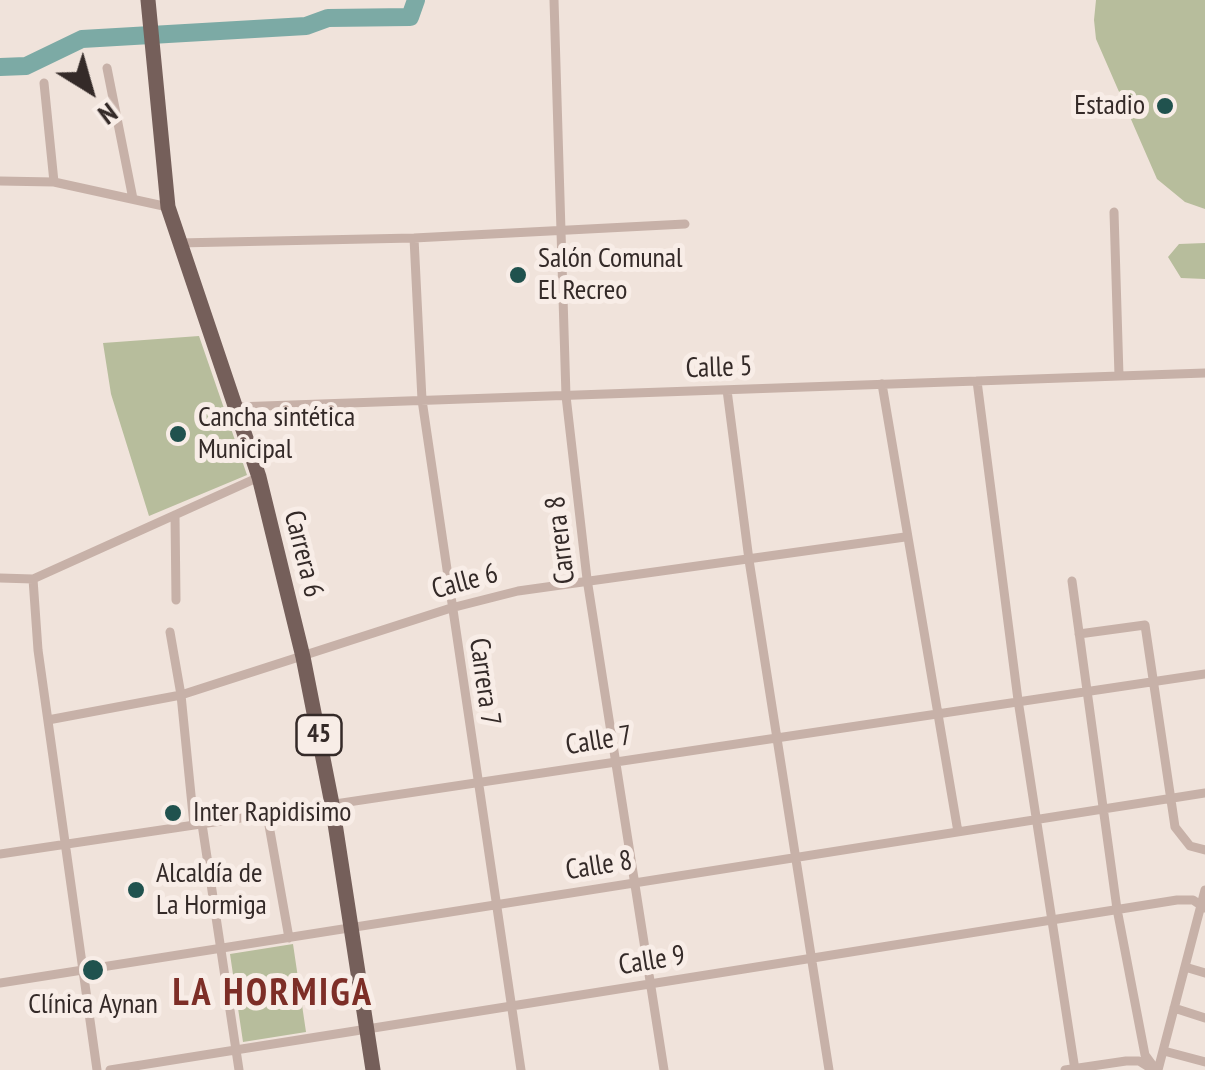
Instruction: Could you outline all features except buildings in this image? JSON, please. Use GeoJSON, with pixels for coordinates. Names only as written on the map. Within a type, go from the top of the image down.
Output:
{"type":"FeatureCollection","features":[{"type":"Feature","properties":{"kind":"main road","name":"Carrera 6"},"geometry":{"type":"LineString","coordinates":[[148,3],[168,206],[258,477],[303,657],[332,804],[372,1070]]}},
{"type":"Feature","properties":{"kind":"street","name":"Carrera 8"},"geometry":{"type":"LineString","coordinates":[[554,0],[566,396],[587,579],[664,1070]]}},
{"type":"Feature","properties":{"kind":"street"},"geometry":{"type":"LineString","coordinates":[[106,68],[133,199]]}},
{"type":"Feature","properties":{"kind":"street"},"geometry":{"type":"LineString","coordinates":[[44,83],[54,182]]}},
{"type":"Feature","properties":{"kind":"street"},"geometry":{"type":"LineString","coordinates":[[0,181],[54,182],[168,206]]}},
{"type":"Feature","properties":{"kind":"street"},"geometry":{"type":"LineString","coordinates":[[1114,212],[1119,376]]}},
{"type":"Feature","properties":{"kind":"street"},"geometry":{"type":"LineString","coordinates":[[178,243],[414,238],[685,224]]}},
{"type":"Feature","properties":{"kind":"street","name":"Carrera 7"},"geometry":{"type":"LineString","coordinates":[[414,238],[422,400],[475,782],[521,1070]]}},
{"type":"Feature","properties":{"kind":"street","name":"Calle 5"},"geometry":{"type":"LineString","coordinates":[[235,407],[1205,373]]}},
{"type":"Feature","properties":{"kind":"street"},"geometry":{"type":"LineString","coordinates":[[977,381],[1072,1070],[1139,1061],[1156,1070]]}},
{"type":"Feature","properties":{"kind":"street"},"geometry":{"type":"LineString","coordinates":[[882,384],[958,832]]}},
{"type":"Feature","properties":{"kind":"street"},"geometry":{"type":"LineString","coordinates":[[727,390],[749,560],[780,736],[830,1070]]}},
{"type":"Feature","properties":{"kind":"street"},"geometry":{"type":"LineString","coordinates":[[0,578],[32,579],[258,477]]}},
{"type":"Feature","properties":{"kind":"street"},"geometry":{"type":"LineString","coordinates":[[175,515],[176,600]]}},
{"type":"Feature","properties":{"kind":"street","name":"Calle 6"},"geometry":{"type":"LineString","coordinates":[[48,720],[181,695],[451,608],[587,579],[905,536]]}},
{"type":"Feature","properties":{"kind":"street"},"geometry":{"type":"LineString","coordinates":[[32,579],[97,1070]]}},
{"type":"Feature","properties":{"kind":"street"},"geometry":{"type":"LineString","coordinates":[[1072,581],[1117,909],[1145,1055],[1156,1070]]}},
{"type":"Feature","properties":{"kind":"street"},"geometry":{"type":"LineString","coordinates":[[1080,634],[1145,625],[1168,799],[1182,838],[1205,850]]}},
{"type":"Feature","properties":{"kind":"street"},"geometry":{"type":"LineString","coordinates":[[170,632],[238,1070]]}},
{"type":"Feature","properties":{"kind":"street","name":"Calle 7"},"geometry":{"type":"LineString","coordinates":[[0,854],[1205,674]]}},
{"type":"Feature","properties":{"kind":"street","name":"Calle 8"},"geometry":{"type":"LineString","coordinates":[[0,983],[1205,793]]}},
{"type":"Feature","properties":{"kind":"street"},"geometry":{"type":"LineString","coordinates":[[267,814],[290,938]]}},
{"type":"Feature","properties":{"kind":"street"},"geometry":{"type":"LineString","coordinates":[[1156,1070],[1205,890]]}},
{"type":"Feature","properties":{"kind":"street","name":"Calle 9"},"geometry":{"type":"LineString","coordinates":[[110,1070],[1117,909],[1177,900],[1203,905]]}},
{"type":"Feature","properties":{"kind":"street"},"geometry":{"type":"LineString","coordinates":[[1194,931],[1205,934]]}},
{"type":"Feature","properties":{"kind":"street"},"geometry":{"type":"LineString","coordinates":[[1184,967],[1205,973]]}},
{"type":"Feature","properties":{"kind":"street"},"geometry":{"type":"LineString","coordinates":[[1174,1008],[1205,1018]]}},
{"type":"Feature","properties":{"kind":"street"},"geometry":{"type":"LineString","coordinates":[[1164,1051],[1205,1062]]}},
{"type":"Feature","properties":{"kind":"green space","name":"Estadio"},"geometry":{"type":"Polygon","coordinates":[[[1096,0],[1205,0],[1205,209],[1185,202],[1157,179],[1096,39],[1094,20],[1096,0]]]}},
{"type":"Feature","properties":{"kind":"green space"},"geometry":{"type":"Polygon","coordinates":[[[1205,243],[1205,279],[1181,278],[1168,257],[1179,244],[1205,243]]]}},
{"type":"Feature","properties":{"kind":"green space","name":"Cancha sintética Municipal"},"geometry":{"type":"Polygon","coordinates":[[[199,336],[247,475],[149,516],[111,394],[103,343],[199,336]]]}},
{"type":"Feature","properties":{"kind":"green space"},"geometry":{"type":"Polygon","coordinates":[[[293,944],[306,1032],[243,1042],[230,954],[293,944]]]}},
{"type":"Feature","properties":{"kind":"waterway"},"geometry":{"type":"LineString","coordinates":[[0,67],[26,66],[82,39],[306,26],[328,18],[410,17],[416,0]]}},
{"type":"Feature","properties":{"kind":"place","name":"Estadio"},"geometry":{"type":"Point","coordinates":[1165,106]}},
{"type":"Feature","properties":{"kind":"place","name":"Salón Comunal El Recreo"},"geometry":{"type":"Point","coordinates":[518,275]}},
{"type":"Feature","properties":{"kind":"place","name":"Cancha sintética Municipal"},"geometry":{"type":"Point","coordinates":[178,434]}},
{"type":"Feature","properties":{"kind":"place","name":"Inter Rapidisimo"},"geometry":{"type":"Point","coordinates":[173,813]}},
{"type":"Feature","properties":{"kind":"place","name":"Alcaldía de La Hormiga"},"geometry":{"type":"Point","coordinates":[136,890]}},
{"type":"Feature","properties":{"kind":"place","name":"Clínica Aynan"},"geometry":{"type":"Point","coordinates":[93,970]}},
{"type":"Feature","properties":{"kind":"district","name":"LA HORMIGA"},"geometry":{"type":"Point","coordinates":[273,994]}}]}
